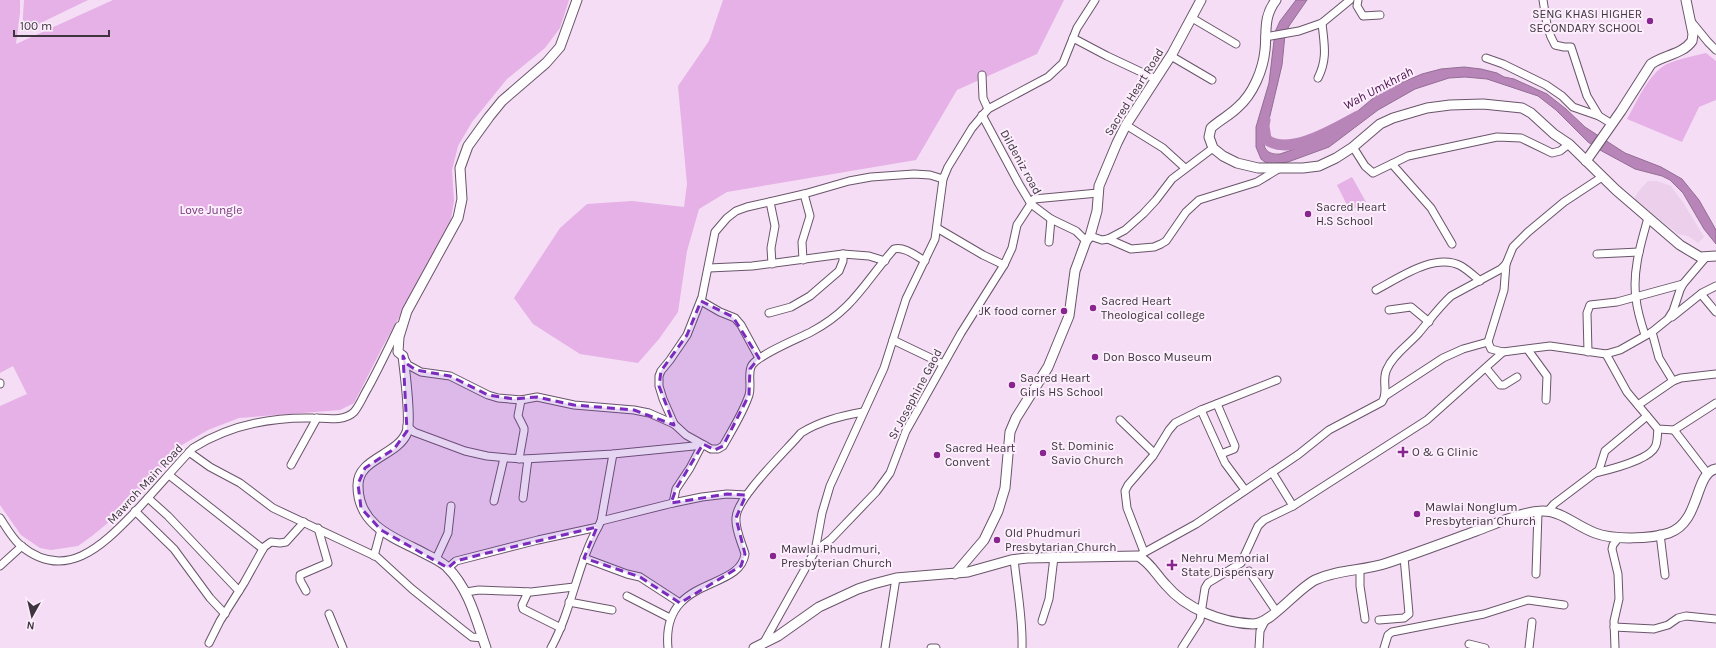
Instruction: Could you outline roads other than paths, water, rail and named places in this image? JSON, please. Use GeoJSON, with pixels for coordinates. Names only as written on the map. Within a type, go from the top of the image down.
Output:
{"type":"FeatureCollection","features":[{"type":"Feature","properties":{"kind":"street"},"geometry":{"type":"LineString","coordinates":[[577,0],[576,7],[560,47],[546,64],[502,102],[468,146],[462,158],[460,168],[462,199],[458,218],[407,311],[398,343],[398,352],[404,356],[408,365],[421,372],[450,376],[488,395],[521,400],[537,397],[574,405],[634,410],[649,413],[674,424],[703,445],[715,450],[720,449],[723,446],[749,395],[750,369],[752,364],[759,358],[829,322],[863,290],[894,249],[898,248],[925,261]]}},
{"type":"Feature","properties":{"kind":"street"},"geometry":{"type":"LineString","coordinates":[[815,552],[822,512],[830,486],[884,368],[906,299],[935,240],[943,179],[968,134],[982,114],[988,109],[1048,77],[1063,63],[1086,12],[1095,0]]}},
{"type":"Feature","properties":{"kind":"street","name":"Sacred Heart Road"},"geometry":{"type":"LineString","coordinates":[[955,574],[984,540],[998,511],[1005,488],[1010,432],[1016,418],[1048,367],[1069,316],[1072,305],[1073,279],[1097,211],[1099,186],[1117,143],[1126,125],[1171,56],[1201,0]]}},
{"type":"Feature","properties":{"kind":"street"},"geometry":{"type":"LineString","coordinates":[[1269,36],[1322,23],[1350,0]]}},
{"type":"Feature","properties":{"kind":"street"},"geometry":{"type":"LineString","coordinates":[[1358,0],[1357,6],[1363,16],[1380,14]]}},
{"type":"Feature","properties":{"kind":"street"},"geometry":{"type":"LineString","coordinates":[[1543,0],[1546,27],[1552,40],[1555,45],[1564,47],[1571,46],[1587,96],[1599,116]]}},
{"type":"Feature","properties":{"kind":"street"},"geometry":{"type":"LineString","coordinates":[[1586,161],[1607,132],[1651,64],[1658,59],[1682,50],[1690,44],[1693,34],[1688,18],[1686,0]]}},
{"type":"Feature","properties":{"kind":"street"},"geometry":{"type":"LineString","coordinates":[[1273,1],[1265,25],[1269,36],[1257,79],[1244,101],[1211,128],[1209,137],[1213,148],[1223,156],[1237,163],[1258,168],[1303,168],[1318,166],[1329,162],[1353,147],[1380,124],[1393,118],[1427,108],[1450,105],[1483,104],[1514,106],[1526,110],[1554,134],[1569,144],[1602,177],[1648,218],[1694,255],[1706,257],[1716,256]]}},
{"type":"Feature","properties":{"kind":"street"},"geometry":{"type":"LineString","coordinates":[[1192,18],[1236,44]]}},
{"type":"Feature","properties":{"kind":"street"},"geometry":{"type":"LineString","coordinates":[[1688,18],[1716,50]]}},
{"type":"Feature","properties":{"kind":"street"},"geometry":{"type":"LineString","coordinates":[[1318,78],[1323,69],[1326,53],[1322,23]]}},
{"type":"Feature","properties":{"kind":"street"},"geometry":{"type":"LineString","coordinates":[[1073,38],[1156,79]]}},
{"type":"Feature","properties":{"kind":"street"},"geometry":{"type":"LineString","coordinates":[[1171,56],[1212,80]]}},
{"type":"Feature","properties":{"kind":"street"},"geometry":{"type":"LineString","coordinates":[[1486,58],[1503,64],[1546,85],[1562,96],[1572,107],[1599,116],[1612,124]]}},
{"type":"Feature","properties":{"kind":"street"},"geometry":{"type":"LineString","coordinates":[[982,75],[983,98],[988,109]]}},
{"type":"Feature","properties":{"kind":"street","name":"Dildeniz road"},"geometry":{"type":"LineString","coordinates":[[982,114],[1031,204],[1051,219],[1088,238]]}},
{"type":"Feature","properties":{"kind":"street"},"geometry":{"type":"LineString","coordinates":[[1126,125],[1163,148],[1186,168]]}},
{"type":"Feature","properties":{"kind":"street"},"geometry":{"type":"LineString","coordinates":[[1353,147],[1365,166],[1373,173],[1408,156],[1497,137],[1522,138],[1552,153],[1560,151],[1569,144]]}},
{"type":"Feature","properties":{"kind":"street"},"geometry":{"type":"LineString","coordinates":[[1108,239],[1124,230],[1143,214],[1172,179],[1213,148]]}},
{"type":"Feature","properties":{"kind":"street"},"geometry":{"type":"LineString","coordinates":[[1392,164],[1431,208],[1452,244]]}},
{"type":"Feature","properties":{"kind":"street"},"geometry":{"type":"LineString","coordinates":[[1088,238],[1108,239],[1130,249],[1154,247],[1166,240],[1186,212],[1199,200],[1257,182],[1282,167]]}},
{"type":"Feature","properties":{"kind":"street"},"geometry":{"type":"LineString","coordinates":[[674,424],[659,386],[659,376],[687,335],[701,301],[709,268],[715,232],[720,224],[736,211],[850,181],[871,177],[921,174],[943,179]]}},
{"type":"Feature","properties":{"kind":"street"},"geometry":{"type":"LineString","coordinates":[[1602,177],[1564,202],[1528,232],[1513,247],[1506,264],[1504,290],[1488,342],[1491,349],[1503,352],[1550,346],[1606,354],[1620,350],[1648,333],[1701,294],[1716,286]]}},
{"type":"Feature","properties":{"kind":"street"},"geometry":{"type":"LineString","coordinates":[[1031,204],[1034,199],[1038,198],[1098,193]]}},
{"type":"Feature","properties":{"kind":"street"},"geometry":{"type":"LineString","coordinates":[[802,260],[802,242],[810,216],[804,194]]}},
{"type":"Feature","properties":{"kind":"street"},"geometry":{"type":"LineString","coordinates":[[770,202],[775,226],[771,248],[772,264]]}},
{"type":"Feature","properties":{"kind":"street","name":"Sr Josephine Gaod"},"geometry":{"type":"LineString","coordinates":[[763,644],[815,552],[831,539],[876,492],[890,473],[906,431],[970,317],[1004,265],[1012,248],[1017,225],[1031,204]]}},
{"type":"Feature","properties":{"kind":"street"},"geometry":{"type":"LineString","coordinates":[[1648,218],[1639,252],[1636,272],[1635,297],[1659,358],[1673,381]]}},
{"type":"Feature","properties":{"kind":"street"},"geometry":{"type":"LineString","coordinates":[[1048,242],[1051,219]]}},
{"type":"Feature","properties":{"kind":"street"},"geometry":{"type":"LineString","coordinates":[[937,228],[983,255],[1004,265]]}},
{"type":"Feature","properties":{"kind":"street"},"geometry":{"type":"LineString","coordinates":[[1597,254],[1639,252]]}},
{"type":"Feature","properties":{"kind":"street"},"geometry":{"type":"LineString","coordinates":[[709,268],[772,264],[844,254],[869,256],[885,261]]}},
{"type":"Feature","properties":{"kind":"street"},"geometry":{"type":"LineString","coordinates":[[769,313],[791,307],[810,296],[839,271],[844,254]]}},
{"type":"Feature","properties":{"kind":"street"},"geometry":{"type":"LineString","coordinates":[[1668,319],[1673,311],[1683,284],[1706,257]]}},
{"type":"Feature","properties":{"kind":"street"},"geometry":{"type":"LineString","coordinates":[[1376,290],[1424,266],[1438,262],[1447,262],[1460,265],[1480,281]]}},
{"type":"Feature","properties":{"kind":"street"},"geometry":{"type":"LineString","coordinates":[[754,648],[778,636],[819,607],[858,589],[896,578],[968,572],[1014,559],[1141,554],[1196,524],[1272,472],[1329,430],[1382,402],[1385,396],[1384,378],[1389,365],[1429,322],[1444,302],[1451,296],[1501,269],[1506,264]]}},
{"type":"Feature","properties":{"kind":"street"},"geometry":{"type":"LineString","coordinates":[[1588,352],[1587,313],[1590,305],[1617,302],[1683,284]]}},
{"type":"Feature","properties":{"kind":"street"},"geometry":{"type":"LineString","coordinates":[[1701,294],[1716,312]]}},
{"type":"Feature","properties":{"kind":"street"},"geometry":{"type":"LineString","coordinates":[[701,301],[720,312],[735,318],[741,325],[759,358]]}},
{"type":"Feature","properties":{"kind":"street"},"geometry":{"type":"LineString","coordinates":[[1389,310],[1411,307],[1429,322]]}},
{"type":"Feature","properties":{"kind":"street","name":"Mawroh Main Road"},"geometry":{"type":"LineString","coordinates":[[0,518],[13,537],[22,546],[49,560],[66,561],[76,559],[91,552],[105,541],[148,498],[193,448],[206,440],[254,422],[280,418],[341,418],[353,412],[373,378],[407,311]]}},
{"type":"Feature","properties":{"kind":"street"},"geometry":{"type":"LineString","coordinates":[[893,340],[943,364]]}},
{"type":"Feature","properties":{"kind":"street"},"geometry":{"type":"LineString","coordinates":[[1385,396],[1443,358],[1463,349],[1488,342]]}},
{"type":"Feature","properties":{"kind":"street"},"geometry":{"type":"LineString","coordinates":[[1528,350],[1547,376],[1546,400]]}},
{"type":"Feature","properties":{"kind":"street"},"geometry":{"type":"LineString","coordinates":[[1182,648],[1200,620],[1205,588],[1208,583],[1241,563],[1258,526],[1264,520],[1294,506],[1427,420],[1503,352]]}},
{"type":"Feature","properties":{"kind":"street"},"geometry":{"type":"LineString","coordinates":[[1606,354],[1622,385],[1658,429],[1674,430],[1716,403]]}},
{"type":"Feature","properties":{"kind":"street"},"geometry":{"type":"LineString","coordinates":[[404,356],[407,431],[402,442],[365,468],[358,484],[361,508],[368,519],[381,530],[436,559],[448,568],[466,592],[486,648]]}},
{"type":"Feature","properties":{"kind":"street"},"geometry":{"type":"LineString","coordinates":[[1486,368],[1500,385],[1504,385],[1517,377]]}},
{"type":"Feature","properties":{"kind":"street"},"geometry":{"type":"LineString","coordinates":[[1638,405],[1673,381],[1681,378],[1716,374]]}},
{"type":"Feature","properties":{"kind":"street"},"geometry":{"type":"LineString","coordinates":[[1277,380],[1200,410],[1171,426],[1154,453],[1128,485],[1125,491],[1128,508],[1141,554],[1173,593],[1186,603],[1202,612],[1241,622],[1260,623],[1296,593],[1316,580],[1332,574],[1379,566],[1520,515],[1538,512],[1548,512],[1562,515],[1596,533],[1619,537],[1640,537],[1668,533],[1678,528],[1686,521],[1693,508],[1707,473],[1716,469]]}},
{"type":"Feature","properties":{"kind":"street"},"geometry":{"type":"LineString","coordinates":[[519,459],[524,428],[518,416],[521,400]]}},
{"type":"Feature","properties":{"kind":"street"},"geometry":{"type":"LineString","coordinates":[[1217,404],[1235,446],[1234,449],[1221,454]]}},
{"type":"Feature","properties":{"kind":"street"},"geometry":{"type":"LineString","coordinates":[[1200,410],[1225,463],[1245,490]]}},
{"type":"Feature","properties":{"kind":"street"},"geometry":{"type":"LineString","coordinates":[[668,648],[670,618],[672,612],[680,603],[741,566],[745,554],[736,518],[740,502],[800,433],[810,427],[830,419],[863,412]]}},
{"type":"Feature","properties":{"kind":"street"},"geometry":{"type":"LineString","coordinates":[[1548,512],[1554,504],[1601,467],[1605,451],[1647,416]]}},
{"type":"Feature","properties":{"kind":"street"},"geometry":{"type":"LineString","coordinates":[[291,465],[317,418]]}},
{"type":"Feature","properties":{"kind":"street"},"geometry":{"type":"LineString","coordinates":[[1120,420],[1154,453]]}},
{"type":"Feature","properties":{"kind":"street"},"geometry":{"type":"LineString","coordinates":[[407,426],[414,432],[465,451],[504,458],[519,459],[613,454],[703,445]]}},
{"type":"Feature","properties":{"kind":"street"},"geometry":{"type":"LineString","coordinates":[[1593,474],[1615,468],[1651,452],[1656,444],[1658,429]]}},
{"type":"Feature","properties":{"kind":"street"},"geometry":{"type":"LineString","coordinates":[[1674,430],[1707,473]]}},
{"type":"Feature","properties":{"kind":"street"},"geometry":{"type":"LineString","coordinates":[[672,503],[676,489],[703,445]]}},
{"type":"Feature","properties":{"kind":"street"},"geometry":{"type":"LineString","coordinates":[[189,452],[210,467],[240,483],[268,504],[374,556],[472,637],[483,638]]}},
{"type":"Feature","properties":{"kind":"street"},"geometry":{"type":"LineString","coordinates":[[551,648],[561,628],[584,558],[600,524],[613,454]]}},
{"type":"Feature","properties":{"kind":"street"},"geometry":{"type":"LineString","coordinates":[[494,501],[504,458]]}},
{"type":"Feature","properties":{"kind":"street"},"geometry":{"type":"LineString","coordinates":[[522,498],[528,459]]}},
{"type":"Feature","properties":{"kind":"street"},"geometry":{"type":"LineString","coordinates":[[1272,472],[1294,506]]}},
{"type":"Feature","properties":{"kind":"street"},"geometry":{"type":"LineString","coordinates":[[169,475],[263,549]]}},
{"type":"Feature","properties":{"kind":"street"},"geometry":{"type":"LineString","coordinates":[[448,568],[453,562],[600,524],[672,503],[727,494],[746,495]]}},
{"type":"Feature","properties":{"kind":"street"},"geometry":{"type":"LineString","coordinates":[[148,498],[168,516],[239,591]]}},
{"type":"Feature","properties":{"kind":"street"},"geometry":{"type":"LineString","coordinates":[[436,559],[448,533],[451,506]]}},
{"type":"Feature","properties":{"kind":"street"},"geometry":{"type":"LineString","coordinates":[[135,511],[174,549],[210,598],[225,614]]}},
{"type":"Feature","properties":{"kind":"street"},"geometry":{"type":"LineString","coordinates":[[1536,574],[1538,512]]}},
{"type":"Feature","properties":{"kind":"street"},"geometry":{"type":"LineString","coordinates":[[209,643],[263,549],[268,543],[286,542],[304,522]]}},
{"type":"Feature","properties":{"kind":"street"},"geometry":{"type":"LineString","coordinates":[[306,592],[300,580],[300,576],[328,563],[318,528]]}},
{"type":"Feature","properties":{"kind":"street"},"geometry":{"type":"LineString","coordinates":[[374,556],[381,530]]}},
{"type":"Feature","properties":{"kind":"street"},"geometry":{"type":"LineString","coordinates":[[1660,534],[1665,575]]}},
{"type":"Feature","properties":{"kind":"street"},"geometry":{"type":"LineString","coordinates":[[1615,648],[1614,627],[1619,599],[1618,574],[1612,549],[1619,537]]}},
{"type":"Feature","properties":{"kind":"street"},"geometry":{"type":"LineString","coordinates":[[0,566],[22,546]]}},
{"type":"Feature","properties":{"kind":"street"},"geometry":{"type":"LineString","coordinates":[[1042,621],[1050,594],[1054,557]]}},
{"type":"Feature","properties":{"kind":"street"},"geometry":{"type":"LineString","coordinates":[[1380,620],[1404,618],[1408,614],[1404,557]]}},
{"type":"Feature","properties":{"kind":"street"},"geometry":{"type":"LineString","coordinates":[[584,558],[627,574],[640,577],[680,603]]}},
{"type":"Feature","properties":{"kind":"street"},"geometry":{"type":"LineString","coordinates":[[1014,559],[1018,600],[1023,627],[1022,648]]}},
{"type":"Feature","properties":{"kind":"street"},"geometry":{"type":"LineString","coordinates":[[1360,569],[1360,586],[1365,619]]}},
{"type":"Feature","properties":{"kind":"street"},"geometry":{"type":"LineString","coordinates":[[1249,571],[1276,611]]}},
{"type":"Feature","properties":{"kind":"street"},"geometry":{"type":"LineString","coordinates":[[885,648],[896,578]]}},
{"type":"Feature","properties":{"kind":"street"},"geometry":{"type":"LineString","coordinates":[[466,592],[479,590],[528,592],[574,587]]}},
{"type":"Feature","properties":{"kind":"street"},"geometry":{"type":"LineString","coordinates":[[528,592],[522,605],[523,609],[561,628]]}},
{"type":"Feature","properties":{"kind":"street"},"geometry":{"type":"LineString","coordinates":[[627,596],[670,618]]}},
{"type":"Feature","properties":{"kind":"street"},"geometry":{"type":"LineString","coordinates":[[1384,648],[1388,635],[1392,632],[1484,614],[1528,600],[1564,605]]}},
{"type":"Feature","properties":{"kind":"street"},"geometry":{"type":"LineString","coordinates":[[569,602],[612,610]]}},
{"type":"Feature","properties":{"kind":"street"},"geometry":{"type":"LineString","coordinates":[[329,614],[343,648]]}},
{"type":"Feature","properties":{"kind":"street"},"geometry":{"type":"LineString","coordinates":[[1614,627],[1654,629],[1668,625],[1681,616],[1716,619]]}},
{"type":"Feature","properties":{"kind":"street"},"geometry":{"type":"LineString","coordinates":[[1259,648],[1260,631],[1266,619]]}},
{"type":"Feature","properties":{"kind":"street"},"geometry":{"type":"LineString","coordinates":[[1529,648],[1532,622]]}},
{"type":"Feature","properties":{"kind":"street"},"geometry":{"type":"LineString","coordinates":[[1469,644],[1485,648]]}},
{"type":"Feature","properties":{"kind":"street"},"geometry":{"type":"LineString","coordinates":[[931,648],[936,648]]}},
{"type":"Feature","properties":{"kind":"waterway","name":"Wah Umkhrah"},"geometry":{"type":"LineString","coordinates":[[1265,120],[1264,126],[1266,139],[1275,144],[1287,145],[1312,139],[1358,116]]}},
{"type":"Feature","properties":{"kind":"place","name":"SENG KHASI HIGHER SECONDARY SCHOOL"},"geometry":{"type":"Point","coordinates":[1650,21]}},
{"type":"Feature","properties":{"kind":"place","name":"Sacred Heart H.S School"},"geometry":{"type":"Point","coordinates":[1308,214]}},
{"type":"Feature","properties":{"kind":"place","name":"Sacred Heart Theological college"},"geometry":{"type":"Point","coordinates":[1093,308]}},
{"type":"Feature","properties":{"kind":"place","name":"JK food corner"},"geometry":{"type":"Point","coordinates":[1064,311]}},
{"type":"Feature","properties":{"kind":"place","name":"Don Bosco Museum"},"geometry":{"type":"Point","coordinates":[1095,357]}},
{"type":"Feature","properties":{"kind":"place","name":"Sacred Heart Girls HS School"},"geometry":{"type":"Point","coordinates":[1012,385]}},
{"type":"Feature","properties":{"kind":"place","name":"O & G Clinic"},"geometry":{"type":"Point","coordinates":[1403,452]}},
{"type":"Feature","properties":{"kind":"place","name":"St. Dominic Savio Church"},"geometry":{"type":"Point","coordinates":[1043,453]}},
{"type":"Feature","properties":{"kind":"place","name":"Sacred Heart Convent"},"geometry":{"type":"Point","coordinates":[937,455]}},
{"type":"Feature","properties":{"kind":"place","name":"Mawlai Nonglum Presbyterian Church"},"geometry":{"type":"Point","coordinates":[1417,514]}},
{"type":"Feature","properties":{"kind":"place","name":"Old Phudmuri Presbytarian Church"},"geometry":{"type":"Point","coordinates":[997,540]}},
{"type":"Feature","properties":{"kind":"place","name":"Mawlai Phudmuri, Presbyterian Church"},"geometry":{"type":"Point","coordinates":[773,556]}},
{"type":"Feature","properties":{"kind":"place","name":"Nehru Memorial State Dispensary"},"geometry":{"type":"Point","coordinates":[1172,565]}},
{"type":"Feature","properties":{"kind":"park label","name":"Love Jungle"},"geometry":{"type":"Point","coordinates":[211,210]}}]}
